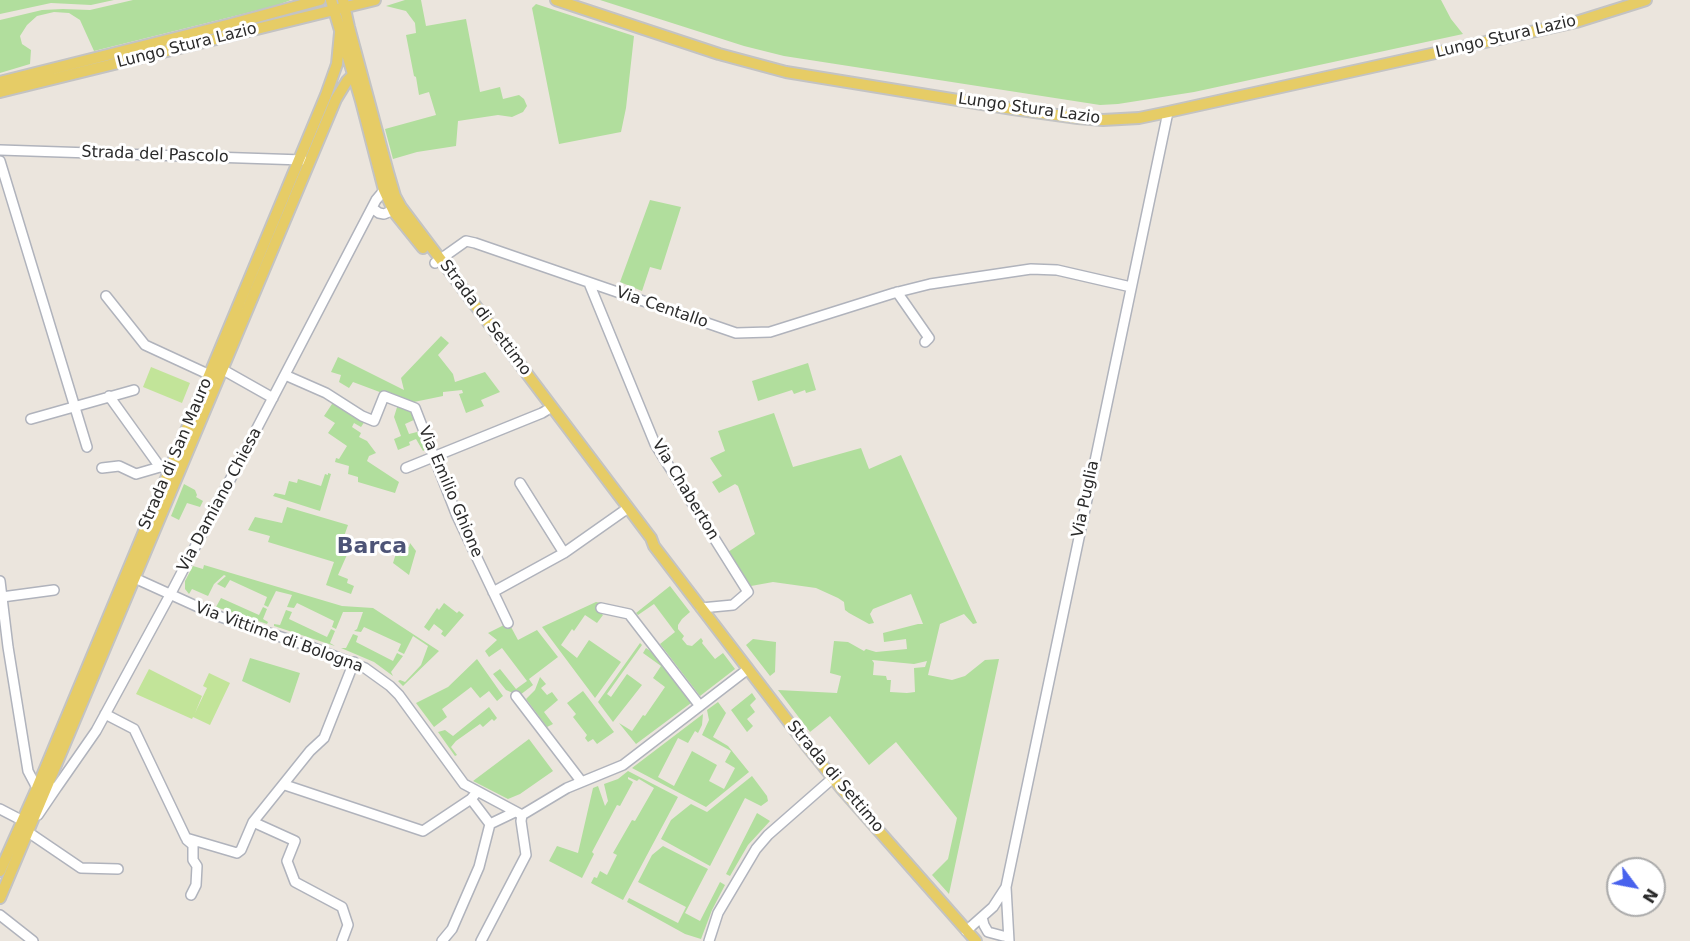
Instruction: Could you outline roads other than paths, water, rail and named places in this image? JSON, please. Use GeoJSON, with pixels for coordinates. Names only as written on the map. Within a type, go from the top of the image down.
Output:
{"type":"FeatureCollection","features":[{"type":"Feature","properties":{"kind":"main road"},"geometry":{"type":"LineString","coordinates":[[291,8],[301,0]]}},
{"type":"Feature","properties":{"kind":"main road","name":"Lungo Stura Lazio"},"geometry":{"type":"LineString","coordinates":[[0,82],[320,0]]}},
{"type":"Feature","properties":{"kind":"main road","name":"Lungo Stura Lazio"},"geometry":{"type":"LineString","coordinates":[[0,92],[338,5],[375,0]]}},
{"type":"Feature","properties":{"kind":"main road","name":"Lungo Stura Lazio"},"geometry":{"type":"LineString","coordinates":[[556,0],[752,64],[809,76],[1078,118],[1104,120],[1139,118],[1168,112],[1576,22],[1646,0]]}},
{"type":"Feature","properties":{"kind":"main road"},"geometry":{"type":"LineString","coordinates":[[338,5],[340,33],[356,72]]}},
{"type":"Feature","properties":{"kind":"main road"},"geometry":{"type":"LineString","coordinates":[[338,5],[356,72]]}},
{"type":"Feature","properties":{"kind":"main road","name":"Strada di San Mauro"},"geometry":{"type":"LineString","coordinates":[[0,872],[47,787],[130,576],[304,161],[337,64],[340,33]]}},
{"type":"Feature","properties":{"kind":"main road","name":"Strada di San Mauro"},"geometry":{"type":"LineString","coordinates":[[304,161],[339,94],[356,72]]}},
{"type":"Feature","properties":{"kind":"main road","name":"Strada di Settimo"},"geometry":{"type":"LineString","coordinates":[[356,72],[359,94],[396,206],[833,778],[976,941]]}},
{"type":"Feature","properties":{"kind":"main road","name":"Strada di Settimo"},"geometry":{"type":"LineString","coordinates":[[356,72],[388,186]]}},
{"type":"Feature","properties":{"kind":"main road"},"geometry":{"type":"LineString","coordinates":[[339,94],[348,90],[359,94]]}},
{"type":"Feature","properties":{"kind":"main road","name":"Strada di San Mauro"},"geometry":{"type":"LineString","coordinates":[[130,576],[165,468],[215,370]]}},
{"type":"Feature","properties":{"kind":"main road","name":"Strada di San Mauro"},"geometry":{"type":"LineString","coordinates":[[0,898],[27,826]]}},
{"type":"Feature","properties":{"kind":"street","name":"Via Puglia"},"geometry":{"type":"LineString","coordinates":[[982,917],[988,932],[1005,937],[1006,886],[1168,112]]}},
{"type":"Feature","properties":{"kind":"street","name":"Strada del Pascolo"},"geometry":{"type":"LineString","coordinates":[[0,150],[304,161]]}},
{"type":"Feature","properties":{"kind":"street"},"geometry":{"type":"LineString","coordinates":[[0,161],[87,447]]}},
{"type":"Feature","properties":{"kind":"street","name":"Via Damiano Chiesa"},"geometry":{"type":"LineString","coordinates":[[47,787],[96,731],[170,595],[372,208],[388,186]]}},
{"type":"Feature","properties":{"kind":"street"},"geometry":{"type":"LineString","coordinates":[[372,208],[379,213],[387,213],[396,206]]}},
{"type":"Feature","properties":{"kind":"street","name":"Via Centallo"},"geometry":{"type":"LineString","coordinates":[[438,261],[466,241],[475,243],[736,333],[770,332],[897,292],[938,283],[1031,269],[1057,270],[1131,287]]}},
{"type":"Feature","properties":{"kind":"street","name":"Via Chaberton"},"geometry":{"type":"LineString","coordinates":[[589,283],[655,444],[748,592],[733,605],[701,608]]}},
{"type":"Feature","properties":{"kind":"street"},"geometry":{"type":"LineString","coordinates":[[897,292],[929,338],[925,342]]}},
{"type":"Feature","properties":{"kind":"street"},"geometry":{"type":"LineString","coordinates":[[106,296],[146,345],[215,370],[273,398]]}},
{"type":"Feature","properties":{"kind":"street","name":"Via Emilio Ghione"},"geometry":{"type":"LineString","coordinates":[[285,375],[326,393],[374,421],[384,396],[415,408],[458,516],[508,623]]}},
{"type":"Feature","properties":{"kind":"street"},"geometry":{"type":"LineString","coordinates":[[31,419],[134,390]]}},
{"type":"Feature","properties":{"kind":"street"},"geometry":{"type":"LineString","coordinates":[[102,468],[119,466],[136,474],[165,468],[109,396]]}},
{"type":"Feature","properties":{"kind":"street"},"geometry":{"type":"LineString","coordinates":[[406,468],[549,408]]}},
{"type":"Feature","properties":{"kind":"street"},"geometry":{"type":"LineString","coordinates":[[520,483],[564,554]]}},
{"type":"Feature","properties":{"kind":"street"},"geometry":{"type":"LineString","coordinates":[[493,592],[564,554],[626,509]]}},
{"type":"Feature","properties":{"kind":"street","name":"Via Vittime di Bologna"},"geometry":{"type":"LineString","coordinates":[[130,576],[218,616],[354,662],[390,686],[474,796],[519,814]]}},
{"type":"Feature","properties":{"kind":"street"},"geometry":{"type":"LineString","coordinates":[[0,581],[28,771],[47,787]]}},
{"type":"Feature","properties":{"kind":"street"},"geometry":{"type":"LineString","coordinates":[[2,597],[54,590]]}},
{"type":"Feature","properties":{"kind":"street"},"geometry":{"type":"LineString","coordinates":[[601,608],[629,614],[700,706]]}},
{"type":"Feature","properties":{"kind":"street"},"geometry":{"type":"LineString","coordinates":[[186,838],[232,853],[241,850],[253,822],[310,751],[324,738],[354,662]]}},
{"type":"Feature","properties":{"kind":"street"},"geometry":{"type":"LineString","coordinates":[[490,824],[519,814],[581,781],[623,765],[748,669]]}},
{"type":"Feature","properties":{"kind":"street"},"geometry":{"type":"LineString","coordinates":[[516,696],[581,781]]}},
{"type":"Feature","properties":{"kind":"street"},"geometry":{"type":"LineString","coordinates":[[105,714],[134,729],[186,838],[193,845],[193,860],[197,866],[196,885],[191,895]]}},
{"type":"Feature","properties":{"kind":"street"},"geometry":{"type":"LineString","coordinates":[[330,722],[339,728]]}},
{"type":"Feature","properties":{"kind":"street"},"geometry":{"type":"LineString","coordinates":[[709,941],[723,904],[760,844],[833,778]]}},
{"type":"Feature","properties":{"kind":"street"},"geometry":{"type":"LineString","coordinates":[[285,785],[423,831],[474,796],[490,824],[478,867],[452,929],[442,941]]}},
{"type":"Feature","properties":{"kind":"street"},"geometry":{"type":"LineString","coordinates":[[0,809],[27,826],[81,868],[118,869]]}},
{"type":"Feature","properties":{"kind":"street"},"geometry":{"type":"LineString","coordinates":[[481,941],[526,855],[519,814]]}},
{"type":"Feature","properties":{"kind":"street"},"geometry":{"type":"LineString","coordinates":[[253,822],[295,841],[287,861],[295,882],[342,907],[348,926],[342,941]]}},
{"type":"Feature","properties":{"kind":"street","name":"Via Puglia"},"geometry":{"type":"LineString","coordinates":[[966,931],[993,907],[1006,886]]}},
{"type":"Feature","properties":{"kind":"street"},"geometry":{"type":"LineString","coordinates":[[0,915],[33,941]]}},
{"type":"Feature","properties":{"kind":"district","name":"Barca"},"geometry":{"type":"Point","coordinates":[372,547]}}]}
